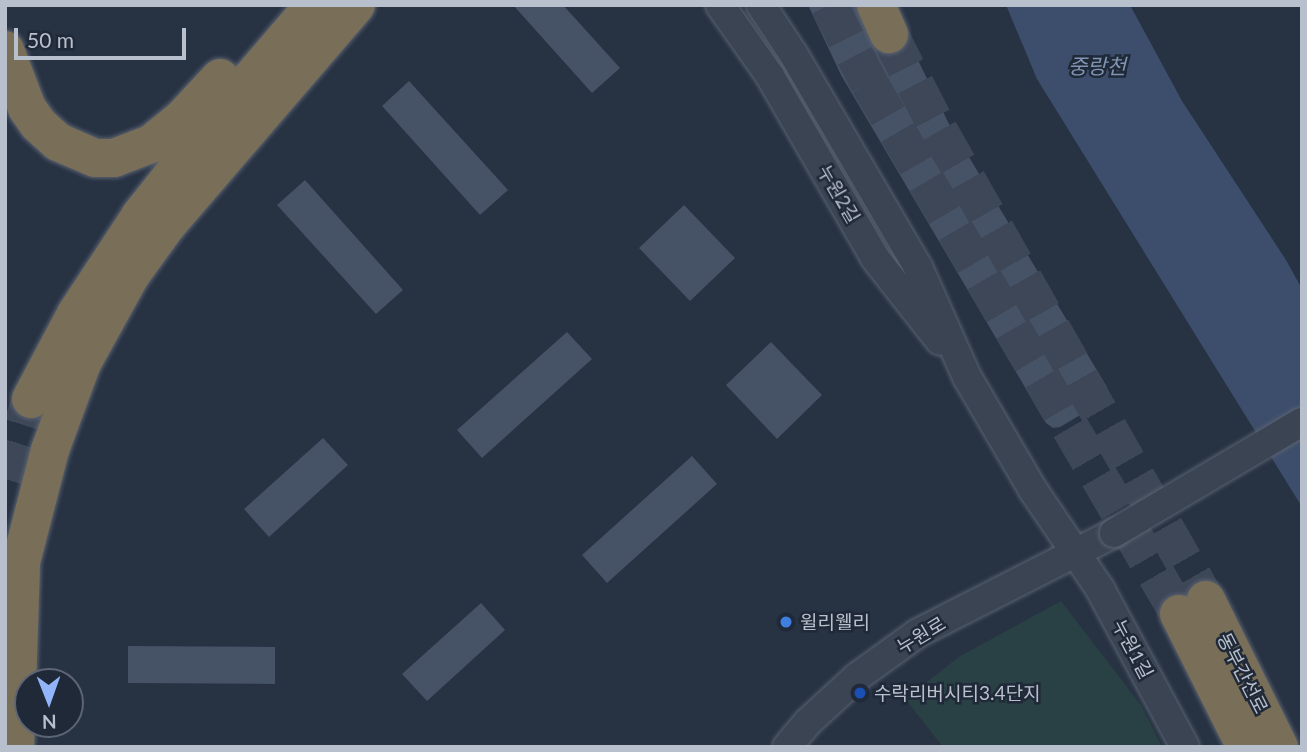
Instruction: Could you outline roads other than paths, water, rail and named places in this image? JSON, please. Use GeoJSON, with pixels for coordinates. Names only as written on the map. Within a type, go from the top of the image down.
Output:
{"type":"FeatureCollection","features":[{"type":"Feature","properties":{"kind":"highway"},"geometry":{"type":"LineString","coordinates":[[5,50],[27,108],[38,124],[58,142],[79,153],[114,158],[141,149],[172,129],[284,5]]}},
{"type":"Feature","properties":{"kind":"highway"},"geometry":{"type":"LineString","coordinates":[[30,399],[76,314],[141,215],[225,109],[314,5]]}},
{"type":"Feature","properties":{"kind":"highway"},"geometry":{"type":"LineString","coordinates":[[15,747],[17,611],[21,562],[50,450],[70,391],[97,333],[146,252],[356,5]]}},
{"type":"Feature","properties":{"kind":"highway","name":"동부간선로"},"geometry":{"type":"LineString","coordinates":[[1246,747],[1192,607],[1279,747]]}},
{"type":"Feature","properties":{"kind":"street","name":"누원2길"},"geometry":{"type":"LineString","coordinates":[[720,5],[770,76],[875,258],[967,377]]}},
{"type":"Feature","properties":{"kind":"street","name":"누원2길"},"geometry":{"type":"LineString","coordinates":[[761,5],[799,63],[918,267],[967,377],[1032,490],[1076,554]]}},
{"type":"Feature","properties":{"kind":"street","name":"누원로"},"geometry":{"type":"LineString","coordinates":[[787,747],[807,723],[857,677],[918,633],[1076,554],[1302,422]]}},
{"type":"Feature","properties":{"kind":"street","name":"누원1길"},"geometry":{"type":"LineString","coordinates":[[1076,554],[1100,589],[1185,747]]}},
{"type":"Feature","properties":{"kind":"water","name":"중랑천"},"geometry":{"type":"Polygon","coordinates":[[[1006,5],[1130,5],[1182,101],[1286,260],[1302,289],[1302,507],[1037,79],[1006,5]]]}},
{"type":"Feature","properties":{"kind":"tunnel"},"geometry":{"type":"LineString","coordinates":[[829,5],[869,83],[1179,614]]}},
{"type":"Feature","properties":{"kind":"tunnel"},"geometry":{"type":"LineString","coordinates":[[889,34],[939,131],[1206,600]]}},
{"type":"Feature","properties":{"kind":"tunnel"},"geometry":{"type":"LineString","coordinates":[[5,479],[31,399]]}},
{"type":"Feature","properties":{"kind":"place","name":"윌리웰리"},"geometry":{"type":"Point","coordinates":[786,622]}},
{"type":"Feature","properties":{"kind":"place","name":"수락리버시티3.4단지"},"geometry":{"type":"Point","coordinates":[860,693]}}]}
